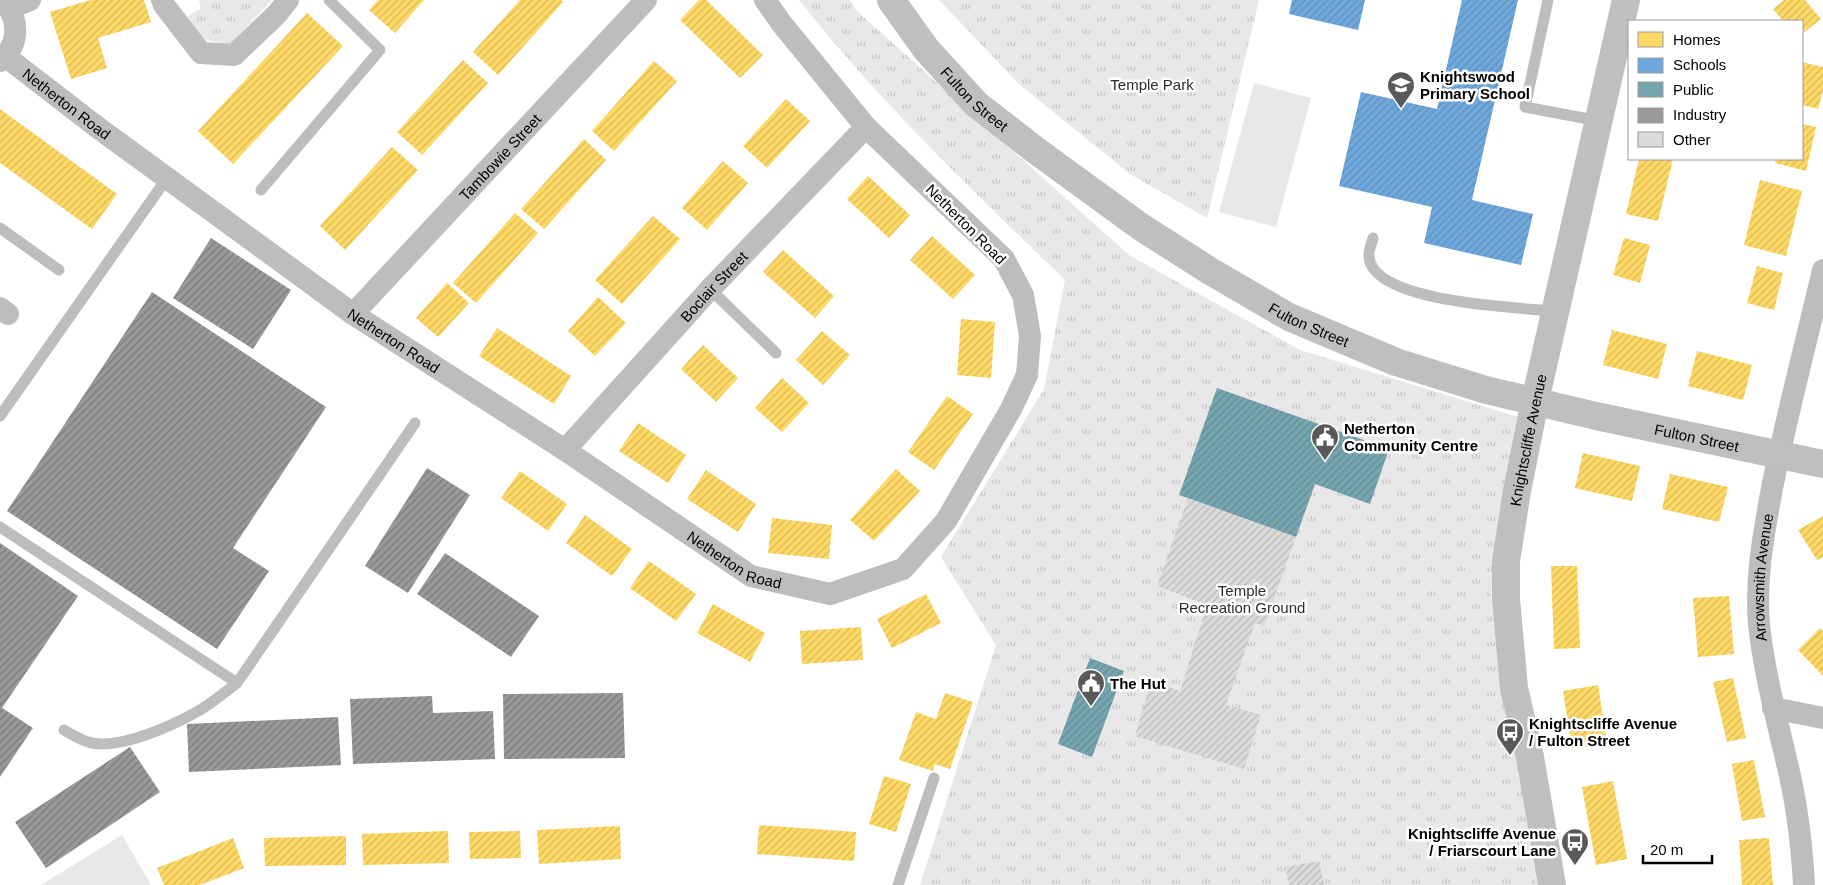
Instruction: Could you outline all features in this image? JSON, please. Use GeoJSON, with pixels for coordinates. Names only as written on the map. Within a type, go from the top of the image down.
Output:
{"type":"FeatureCollection","features":[{"type":"Feature","properties":{"kind":"street"},"geometry":{"type":"LineString","coordinates":[[162,0],[201,53],[234,55],[277,14],[288,0]]}},
{"type":"Feature","properties":{"kind":"street","name":"Tambowie Street"},"geometry":{"type":"LineString","coordinates":[[353,314],[646,0]]}},
{"type":"Feature","properties":{"kind":"street","name":"Netherton Road"},"geometry":{"type":"LineString","coordinates":[[3,59],[353,314],[565,450],[751,576],[830,594],[903,569],[946,521],[1011,409],[1027,375],[1030,336],[1023,296],[1004,259],[866,127],[782,24],[765,0]]}},
{"type":"Feature","properties":{"kind":"street","name":"Fulton Street"},"geometry":{"type":"LineString","coordinates":[[891,0],[926,49],[976,104],[1141,227],[1289,318],[1396,362],[1486,390],[1596,416],[1823,464]]}},
{"type":"Feature","properties":{"kind":"street","name":"Knightscliffe Avenue"},"geometry":{"type":"LineString","coordinates":[[1552,885],[1530,758],[1514,688],[1506,598],[1506,561],[1535,402],[1626,0]]}},
{"type":"Feature","properties":{"kind":"street"},"geometry":{"type":"LineString","coordinates":[[3,59],[13,44],[16,27],[14,3]]}},
{"type":"Feature","properties":{"kind":"street","name":"Boclair Street"},"geometry":{"type":"LineString","coordinates":[[565,450],[710,289],[866,127]]}},
{"type":"Feature","properties":{"kind":"street","name":"Arrowsmith Avenue"},"geometry":{"type":"LineString","coordinates":[[1804,885],[1802,847],[1790,778],[1773,708],[1759,624],[1759,578],[1762,540],[1779,455],[1823,270]]}},
{"type":"Feature","properties":{"kind":"street"},"geometry":{"type":"LineString","coordinates":[[1773,708],[1823,718]]}},
{"type":"Feature","properties":{"kind":"lane"},"geometry":{"type":"LineString","coordinates":[[260,190],[380,50],[329,0]]}},
{"type":"Feature","properties":{"kind":"lane"},"geometry":{"type":"LineString","coordinates":[[1548,0],[1525,106],[1599,122]]}},
{"type":"Feature","properties":{"kind":"lane"},"geometry":{"type":"LineString","coordinates":[[0,416],[167,178]]}},
{"type":"Feature","properties":{"kind":"lane"},"geometry":{"type":"LineString","coordinates":[[0,228],[59,270]]}},
{"type":"Feature","properties":{"kind":"lane"},"geometry":{"type":"LineString","coordinates":[[1373,238],[1369,257],[1374,269],[1386,279],[1408,290],[1459,302],[1555,311]]}},
{"type":"Feature","properties":{"kind":"lane"},"geometry":{"type":"LineString","coordinates":[[710,289],[776,353]]}},
{"type":"Feature","properties":{"kind":"lane"},"geometry":{"type":"LineString","coordinates":[[64,730],[81,740],[92,743],[107,744],[127,740],[165,727],[199,710],[237,683],[415,423]]}},
{"type":"Feature","properties":{"kind":"lane"},"geometry":{"type":"LineString","coordinates":[[0,527],[237,683]]}},
{"type":"Feature","properties":{"kind":"lane"},"geometry":{"type":"LineString","coordinates":[[898,885],[934,778]]}},
{"type":"Feature","properties":{"kind":"green space"},"geometry":{"type":"Polygon","coordinates":[[[199,0],[272,0],[229,45],[202,39],[187,16],[201,9],[199,0]]]}},
{"type":"Feature","properties":{"kind":"green space","name":"Temple Recreation Ground"},"geometry":{"type":"Polygon","coordinates":[[[799,0],[850,0],[857,11],[1129,255],[1300,350],[1518,417],[1491,593],[1537,885],[920,885],[996,645],[941,557],[1044,389],[1065,280],[927,144],[861,74],[799,0]]]}},
{"type":"Feature","properties":{"kind":"green space","name":"Temple Park"},"geometry":{"type":"Polygon","coordinates":[[[939,0],[1259,0],[1207,218],[1130,174],[1019,84],[939,0]]]}},
{"type":"Feature","properties":{"kind":"green space"},"geometry":{"type":"Polygon","coordinates":[[[1254,83],[1311,98],[1276,227],[1219,212],[1254,83]]]}},
{"type":"Feature","properties":{"kind":"green space"},"geometry":{"type":"Polygon","coordinates":[[[122,835],[151,885],[41,885],[122,835]]]}},
{"type":"Feature","properties":{"kind":"building: Homes"},"geometry":{"type":"Polygon","coordinates":[[[91,0],[144,0],[151,22],[98,38],[107,68],[71,79],[50,12],[91,0]]]}},
{"type":"Feature","properties":{"kind":"building: Homes"},"geometry":{"type":"Polygon","coordinates":[[[378,0],[424,0],[395,33],[369,10],[378,0]]]}},
{"type":"Feature","properties":{"kind":"building: Homes"},"geometry":{"type":"Polygon","coordinates":[[[520,0],[561,0],[563,2],[498,75],[473,52],[520,0]]]}},
{"type":"Feature","properties":{"kind":"building: Homes"},"geometry":{"type":"Polygon","coordinates":[[[699,0],[706,0],[763,55],[740,78],[680,20],[699,0]]]}},
{"type":"Feature","properties":{"kind":"building: Homes"},"geometry":{"type":"Polygon","coordinates":[[[1784,0],[1805,0],[1821,19],[1803,33],[1803,20],[1782,20],[1773,9],[1784,0]]]}},
{"type":"Feature","properties":{"kind":"building: Homes"},"geometry":{"type":"Polygon","coordinates":[[[307,13],[343,46],[233,164],[198,131],[307,13]]]}},
{"type":"Feature","properties":{"kind":"building: Homes"},"geometry":{"type":"Polygon","coordinates":[[[463,60],[488,83],[422,155],[397,132],[463,60]]]}},
{"type":"Feature","properties":{"kind":"building: Homes"},"geometry":{"type":"Polygon","coordinates":[[[654,61],[677,81],[614,151],[592,131],[654,61]]]}},
{"type":"Feature","properties":{"kind":"building: Homes"},"geometry":{"type":"Polygon","coordinates":[[[1803,62],[1823,67],[1823,91],[1818,109],[1803,105],[1803,62]]]}},
{"type":"Feature","properties":{"kind":"building: Homes"},"geometry":{"type":"Polygon","coordinates":[[[786,99],[810,121],[767,168],[743,146],[786,99]]]}},
{"type":"Feature","properties":{"kind":"building: Homes"},"geometry":{"type":"Polygon","coordinates":[[[0,109],[117,194],[92,229],[0,163],[0,109]]]}},
{"type":"Feature","properties":{"kind":"building: Homes"},"geometry":{"type":"Polygon","coordinates":[[[1803,124],[1816,127],[1806,171],[1775,163],[1776,160],[1803,160],[1803,124]]]}},
{"type":"Feature","properties":{"kind":"building: Homes"},"geometry":{"type":"Polygon","coordinates":[[[584,139],[606,160],[544,229],[521,209],[584,139]]]}},
{"type":"Feature","properties":{"kind":"building: Homes"},"geometry":{"type":"Polygon","coordinates":[[[392,147],[418,170],[345,250],[320,226],[392,147]]]}},
{"type":"Feature","properties":{"kind":"building: Homes"},"geometry":{"type":"Polygon","coordinates":[[[1639,160],[1673,160],[1658,221],[1626,214],[1639,160]]]}},
{"type":"Feature","properties":{"kind":"building: Homes"},"geometry":{"type":"Polygon","coordinates":[[[723,161],[748,183],[707,230],[682,208],[723,161]]]}},
{"type":"Feature","properties":{"kind":"building: Homes"},"geometry":{"type":"Polygon","coordinates":[[[868,176],[910,215],[889,238],[847,199],[868,176]]]}},
{"type":"Feature","properties":{"kind":"building: Homes"},"geometry":{"type":"Polygon","coordinates":[[[1760,180],[1802,191],[1786,256],[1744,245],[1760,180]]]}},
{"type":"Feature","properties":{"kind":"building: Homes"},"geometry":{"type":"Polygon","coordinates":[[[515,213],[538,233],[476,303],[453,283],[515,213]]]}},
{"type":"Feature","properties":{"kind":"building: Homes"},"geometry":{"type":"Polygon","coordinates":[[[653,216],[680,239],[622,304],[595,280],[653,216]]]}},
{"type":"Feature","properties":{"kind":"building: Homes"},"geometry":{"type":"Polygon","coordinates":[[[932,236],[975,275],[953,299],[910,260],[932,236]]]}},
{"type":"Feature","properties":{"kind":"building: Homes"},"geometry":{"type":"Polygon","coordinates":[[[1624,238],[1650,245],[1640,283],[1613,275],[1624,238]]]}},
{"type":"Feature","properties":{"kind":"building: Homes"},"geometry":{"type":"Polygon","coordinates":[[[783,250],[834,296],[815,318],[763,272],[783,250]]]}},
{"type":"Feature","properties":{"kind":"building: Homes"},"geometry":{"type":"Polygon","coordinates":[[[1757,266],[1783,273],[1774,310],[1747,303],[1757,266]]]}},
{"type":"Feature","properties":{"kind":"building: Homes"},"geometry":{"type":"Polygon","coordinates":[[[447,283],[469,303],[438,337],[416,318],[447,283]]]}},
{"type":"Feature","properties":{"kind":"building: Homes"},"geometry":{"type":"Polygon","coordinates":[[[598,297],[626,323],[595,356],[568,331],[598,297]]]}},
{"type":"Feature","properties":{"kind":"building: Homes"},"geometry":{"type":"Polygon","coordinates":[[[961,319],[995,322],[991,378],[957,375],[961,319]]]}},
{"type":"Feature","properties":{"kind":"building: Homes"},"geometry":{"type":"Polygon","coordinates":[[[497,328],[571,376],[554,404],[479,356],[497,328]]]}},
{"type":"Feature","properties":{"kind":"building: Homes"},"geometry":{"type":"Polygon","coordinates":[[[1612,330],[1667,344],[1658,379],[1603,365],[1612,330]]]}},
{"type":"Feature","properties":{"kind":"building: Homes"},"geometry":{"type":"Polygon","coordinates":[[[822,331],[850,355],[823,385],[796,360],[822,331]]]}},
{"type":"Feature","properties":{"kind":"building: Homes"},"geometry":{"type":"Polygon","coordinates":[[[703,345],[738,378],[716,402],[681,369],[703,345]]]}},
{"type":"Feature","properties":{"kind":"building: Homes"},"geometry":{"type":"Polygon","coordinates":[[[1697,351],[1752,365],[1743,400],[1688,386],[1697,351]]]}},
{"type":"Feature","properties":{"kind":"building: Homes"},"geometry":{"type":"Polygon","coordinates":[[[782,378],[809,403],[782,432],[755,408],[782,378]]]}},
{"type":"Feature","properties":{"kind":"building: Homes"},"geometry":{"type":"Polygon","coordinates":[[[947,396],[973,414],[934,470],[908,452],[947,396]]]}},
{"type":"Feature","properties":{"kind":"building: Homes"},"geometry":{"type":"Polygon","coordinates":[[[638,423],[686,455],[668,483],[619,451],[638,423]]]}},
{"type":"Feature","properties":{"kind":"building: Homes"},"geometry":{"type":"Polygon","coordinates":[[[1583,453],[1640,466],[1632,501],[1575,488],[1583,453]]]}},
{"type":"Feature","properties":{"kind":"building: Homes"},"geometry":{"type":"Polygon","coordinates":[[[896,469],[920,491],[874,541],[850,520],[896,469]]]}},
{"type":"Feature","properties":{"kind":"building: Homes"},"geometry":{"type":"Polygon","coordinates":[[[706,470],[756,504],[738,532],[687,499],[706,470]]]}},
{"type":"Feature","properties":{"kind":"building: Homes"},"geometry":{"type":"Polygon","coordinates":[[[520,471],[567,504],[548,531],[501,498],[520,471]]]}},
{"type":"Feature","properties":{"kind":"building: Homes"},"geometry":{"type":"Polygon","coordinates":[[[1670,474],[1728,487],[1719,522],[1662,509],[1670,474]]]}},
{"type":"Feature","properties":{"kind":"building: Homes"},"geometry":{"type":"Polygon","coordinates":[[[585,515],[632,549],[612,576],[566,543],[585,515]]]}},
{"type":"Feature","properties":{"kind":"building: Homes"},"geometry":{"type":"Polygon","coordinates":[[[1823,516],[1823,557],[1817,560],[1798,530],[1823,516]]]}},
{"type":"Feature","properties":{"kind":"building: Homes"},"geometry":{"type":"Polygon","coordinates":[[[772,518],[832,525],[829,559],[768,553],[772,518]]]}},
{"type":"Feature","properties":{"kind":"building: Homes"},"geometry":{"type":"Polygon","coordinates":[[[649,561],[696,594],[676,621],[630,588],[649,561]]]}},
{"type":"Feature","properties":{"kind":"building: Homes"},"geometry":{"type":"Polygon","coordinates":[[[1551,566],[1577,566],[1580,648],[1554,649],[1551,566]]]}},
{"type":"Feature","properties":{"kind":"building: Homes"},"geometry":{"type":"Polygon","coordinates":[[[926,594],[941,623],[892,648],[877,619],[926,594]]]}},
{"type":"Feature","properties":{"kind":"building: Homes"},"geometry":{"type":"Polygon","coordinates":[[[1729,596],[1734,654],[1698,657],[1693,598],[1729,596]]]}},
{"type":"Feature","properties":{"kind":"building: Homes"},"geometry":{"type":"Polygon","coordinates":[[[713,604],[765,633],[750,662],[697,633],[713,604]]]}},
{"type":"Feature","properties":{"kind":"building: Homes"},"geometry":{"type":"Polygon","coordinates":[[[861,627],[863,660],[802,664],[800,631],[861,627]]]}},
{"type":"Feature","properties":{"kind":"building: Homes"},"geometry":{"type":"Polygon","coordinates":[[[1820,628],[1823,631],[1823,676],[1798,650],[1820,628]]]}},
{"type":"Feature","properties":{"kind":"building: Homes"},"geometry":{"type":"Polygon","coordinates":[[[1733,678],[1746,738],[1727,742],[1713,682],[1733,678]]]}},
{"type":"Feature","properties":{"kind":"building: Homes"},"geometry":{"type":"Polygon","coordinates":[[[1598,685],[1607,743],[1572,749],[1563,691],[1598,685]]]}},
{"type":"Feature","properties":{"kind":"building: Homes"},"geometry":{"type":"Polygon","coordinates":[[[945,693],[973,702],[950,769],[935,764],[933,771],[899,760],[916,712],[936,719],[945,693]]]}},
{"type":"Feature","properties":{"kind":"building: Homes"},"geometry":{"type":"Polygon","coordinates":[[[1754,760],[1765,817],[1742,821],[1732,764],[1754,760]]]}},
{"type":"Feature","properties":{"kind":"building: Homes"},"geometry":{"type":"Polygon","coordinates":[[[884,776],[911,784],[896,832],[869,824],[884,776]]]}},
{"type":"Feature","properties":{"kind":"building: Homes"},"geometry":{"type":"Polygon","coordinates":[[[1613,781],[1627,859],[1596,865],[1582,787],[1613,781]]]}},
{"type":"Feature","properties":{"kind":"building: Homes"},"geometry":{"type":"Polygon","coordinates":[[[759,825],[856,832],[854,861],[757,854],[759,825]]]}},
{"type":"Feature","properties":{"kind":"building: Homes"},"geometry":{"type":"Polygon","coordinates":[[[620,826],[621,859],[539,864],[537,830],[620,826]]]}},
{"type":"Feature","properties":{"kind":"building: Homes"},"geometry":{"type":"Polygon","coordinates":[[[448,831],[449,863],[363,865],[362,834],[448,831]]]}},
{"type":"Feature","properties":{"kind":"building: Homes"},"geometry":{"type":"Polygon","coordinates":[[[520,831],[521,858],[470,859],[469,832],[520,831]]]}},
{"type":"Feature","properties":{"kind":"building: Homes"},"geometry":{"type":"Polygon","coordinates":[[[346,836],[346,865],[265,866],[264,838],[346,836]]]}},
{"type":"Feature","properties":{"kind":"building: Homes"},"geometry":{"type":"Polygon","coordinates":[[[233,838],[244,868],[200,885],[164,885],[157,868],[233,838]]]}},
{"type":"Feature","properties":{"kind":"building: Homes"},"geometry":{"type":"Polygon","coordinates":[[[1769,838],[1773,885],[1742,885],[1739,840],[1769,838]]]}},
{"type":"Feature","properties":{"kind":"building: Schools"},"geometry":{"type":"Polygon","coordinates":[[[1292,0],[1365,0],[1358,30],[1289,14],[1292,0]]]}},
{"type":"Feature","properties":{"kind":"building: Schools"},"geometry":{"type":"Polygon","coordinates":[[[1462,0],[1518,0],[1472,200],[1533,214],[1521,265],[1424,243],[1432,207],[1339,186],[1361,92],[1437,109],[1462,0]]]}},
{"type":"Feature","properties":{"kind":"building: Public"},"geometry":{"type":"Polygon","coordinates":[[[1217,388],[1389,449],[1370,504],[1315,484],[1296,537],[1179,495],[1217,388]]]}},
{"type":"Feature","properties":{"kind":"building: Public","name":"The Hut"},"geometry":{"type":"Polygon","coordinates":[[[1090,658],[1124,671],[1092,757],[1058,744],[1090,658]]]}},
{"type":"Feature","properties":{"kind":"building: Industry"},"geometry":{"type":"Polygon","coordinates":[[[211,238],[291,290],[253,349],[173,298],[211,238]]]}},
{"type":"Feature","properties":{"kind":"building: Industry"},"geometry":{"type":"Polygon","coordinates":[[[152,292],[326,407],[233,548],[269,571],[217,649],[7,511],[152,292]]]}},
{"type":"Feature","properties":{"kind":"building: Industry"},"geometry":{"type":"Polygon","coordinates":[[[427,468],[470,495],[408,593],[365,566],[427,468]]]}},
{"type":"Feature","properties":{"kind":"building: Industry"},"geometry":{"type":"Polygon","coordinates":[[[0,543],[78,596],[2,708],[33,728],[0,777],[0,543]]]}},
{"type":"Feature","properties":{"kind":"building: Industry"},"geometry":{"type":"Polygon","coordinates":[[[445,553],[539,616],[511,657],[417,594],[445,553]]]}},
{"type":"Feature","properties":{"kind":"building: Industry"},"geometry":{"type":"Polygon","coordinates":[[[623,693],[625,758],[504,759],[503,694],[623,693]]]}},
{"type":"Feature","properties":{"kind":"building: Industry"},"geometry":{"type":"Polygon","coordinates":[[[432,696],[433,713],[493,711],[495,759],[353,764],[350,699],[432,696]]]}},
{"type":"Feature","properties":{"kind":"building: Industry"},"geometry":{"type":"Polygon","coordinates":[[[338,717],[341,765],[189,772],[187,724],[338,717]]]}},
{"type":"Feature","properties":{"kind":"building: Industry"},"geometry":{"type":"Polygon","coordinates":[[[130,747],[160,792],[46,868],[15,822],[130,747]]]}},
{"type":"Feature","properties":{"kind":"building: Other"},"geometry":{"type":"Polygon","coordinates":[[[1188,498],[1296,537],[1264,626],[1255,623],[1226,705],[1261,715],[1244,769],[1135,736],[1151,681],[1180,691],[1207,605],[1157,586],[1188,498]]]}},
{"type":"Feature","properties":{"kind":"building: Other"},"geometry":{"type":"Polygon","coordinates":[[[1319,861],[1324,885],[1289,885],[1285,867],[1319,861]]]}},
{"type":"Feature","properties":{"kind":"place","name":"Knightswood Primary School"},"geometry":{"type":"Point","coordinates":[1401,109]}},
{"type":"Feature","properties":{"kind":"place","name":"Netherton Community Centre"},"geometry":{"type":"Point","coordinates":[1325,461]}},
{"type":"Feature","properties":{"kind":"place","name":"The Hut"},"geometry":{"type":"Point","coordinates":[1091,707]}},
{"type":"Feature","properties":{"kind":"place","name":"Knightscliffe Avenue / Fulton Street"},"geometry":{"type":"Point","coordinates":[1510,756]}},
{"type":"Feature","properties":{"kind":"place","name":"Knightscliffe Avenue / Friarscourt Lane"},"geometry":{"type":"Point","coordinates":[1575,866]}}]}
